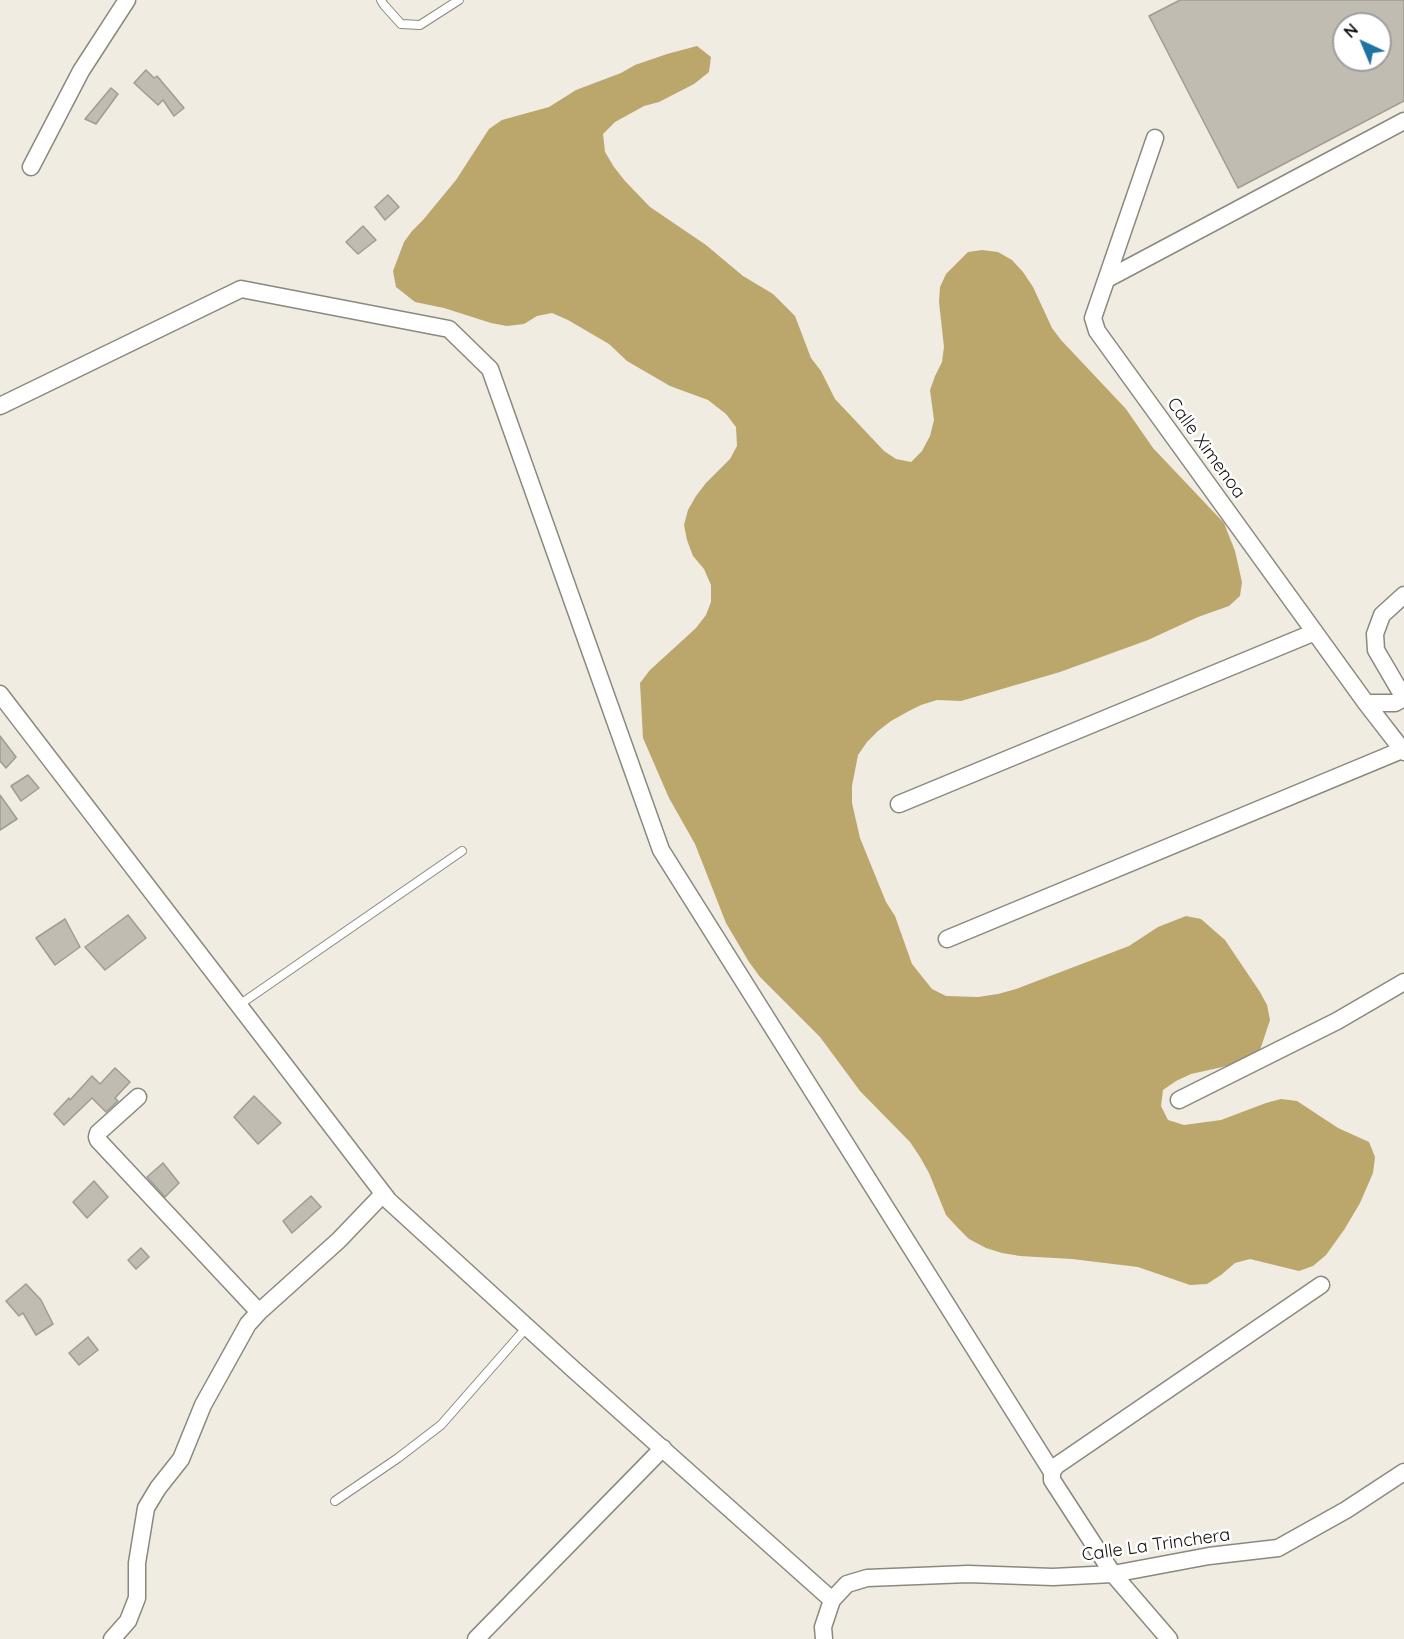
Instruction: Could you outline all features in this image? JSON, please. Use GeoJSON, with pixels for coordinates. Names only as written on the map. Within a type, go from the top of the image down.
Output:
{"type":"FeatureCollection","features":[{"type":"Feature","properties":{"kind":"street"},"geometry":{"type":"LineString","coordinates":[[31,167],[81,71],[127,0]]}},
{"type":"Feature","properties":{"kind":"street"},"geometry":{"type":"LineString","coordinates":[[1107,279],[1404,121]]}},
{"type":"Feature","properties":{"kind":"street","name":"Calle Ximenoa"},"geometry":{"type":"LineString","coordinates":[[1155,138],[1093,318],[1097,331],[1403,751]]}},
{"type":"Feature","properties":{"kind":"street"},"geometry":{"type":"LineString","coordinates":[[0,405],[241,289],[449,329],[490,369],[660,850],[1052,1472],[1052,1480],[1113,1574],[1169,1639]]}},
{"type":"Feature","properties":{"kind":"street"},"geometry":{"type":"LineString","coordinates":[[1366,703],[1395,703],[1404,698],[1376,650],[1376,634],[1382,615],[1404,595]]}},
{"type":"Feature","properties":{"kind":"street"},"geometry":{"type":"LineString","coordinates":[[899,804],[1315,632]]}},
{"type":"Feature","properties":{"kind":"street"},"geometry":{"type":"LineString","coordinates":[[0,694],[389,1201],[832,1599],[823,1627],[824,1639]]}},
{"type":"Feature","properties":{"kind":"street"},"geometry":{"type":"LineString","coordinates":[[947,939],[1403,751]]}},
{"type":"Feature","properties":{"kind":"street"},"geometry":{"type":"LineString","coordinates":[[1179,1100],[1337,1021],[1404,982]]}},
{"type":"Feature","properties":{"kind":"street"},"geometry":{"type":"LineString","coordinates":[[138,1097],[98,1133],[98,1140],[259,1312]]}},
{"type":"Feature","properties":{"kind":"street"},"geometry":{"type":"LineString","coordinates":[[112,1639],[128,1621],[137,1598],[137,1563],[146,1508],[158,1488],[181,1459],[203,1405],[248,1324],[339,1240],[383,1194]]}},
{"type":"Feature","properties":{"kind":"street"},"geometry":{"type":"LineString","coordinates":[[1052,1472],[1056,1466],[1322,1285]]}},
{"type":"Feature","properties":{"kind":"street"},"geometry":{"type":"LineString","coordinates":[[476,1639],[663,1448]]}},
{"type":"Feature","properties":{"kind":"street","name":"Calle La Trinchera"},"geometry":{"type":"LineString","coordinates":[[832,1599],[847,1584],[867,1578],[968,1574],[1053,1577],[1113,1574],[1209,1557],[1278,1548],[1346,1510],[1404,1472]]}},
{"type":"Feature","properties":{"kind":"lane"},"geometry":{"type":"LineString","coordinates":[[381,0],[401,24],[420,25],[459,0]]}},
{"type":"Feature","properties":{"kind":"lane"},"geometry":{"type":"LineString","coordinates":[[239,1005],[462,851]]}},
{"type":"Feature","properties":{"kind":"lane"},"geometry":{"type":"LineString","coordinates":[[335,1501],[441,1425],[527,1327]]}},
{"type":"Feature","properties":{"kind":"shaded area"},"geometry":{"type":"Polygon","coordinates":[[[697,46],[711,57],[709,72],[694,84],[659,102],[644,106],[615,122],[603,134],[605,152],[625,181],[650,207],[706,245],[743,276],[773,294],[795,316],[811,358],[821,371],[835,399],[884,451],[896,459],[911,462],[922,451],[930,436],[934,420],[930,390],[942,362],[944,347],[939,302],[940,287],[946,274],[968,252],[982,250],[998,252],[1012,260],[1023,272],[1033,287],[1052,328],[1061,340],[1126,409],[1153,448],[1224,523],[1235,551],[1242,582],[1240,596],[1229,606],[1198,617],[1148,640],[1060,672],[961,701],[937,700],[907,712],[878,731],[858,755],[852,786],[852,803],[860,838],[886,902],[895,916],[912,964],[932,989],[946,996],[978,997],[1016,989],[1129,946],[1158,927],[1186,916],[1201,919],[1225,940],[1267,1005],[1270,1020],[1259,1053],[1245,1062],[1191,1074],[1176,1081],[1163,1090],[1161,1106],[1168,1120],[1184,1125],[1221,1120],[1281,1099],[1297,1101],[1338,1128],[1369,1142],[1375,1157],[1373,1173],[1360,1203],[1326,1255],[1313,1266],[1299,1271],[1250,1259],[1235,1263],[1207,1284],[1190,1285],[1138,1267],[1002,1253],[969,1239],[957,1227],[946,1215],[929,1173],[910,1142],[860,1091],[820,1037],[760,977],[749,962],[726,923],[695,844],[669,798],[643,738],[640,683],[650,670],[696,628],[706,615],[711,602],[711,585],[704,569],[693,556],[684,525],[688,510],[696,496],[730,459],[737,446],[736,427],[726,414],[708,400],[670,386],[627,361],[609,344],[552,313],[537,316],[524,324],[507,326],[415,302],[396,287],[393,271],[404,242],[456,180],[489,129],[502,120],[549,107],[576,90],[621,73],[635,65],[697,46]]]}},
{"type":"Feature","properties":{"kind":"building"},"geometry":{"type":"Polygon","coordinates":[[[1180,0],[1404,0],[1404,101],[1238,188],[1149,16],[1180,0]]]}},
{"type":"Feature","properties":{"kind":"building"},"geometry":{"type":"Polygon","coordinates":[[[146,70],[154,78],[157,76],[184,108],[174,116],[163,100],[158,105],[134,83],[146,70]]]}},
{"type":"Feature","properties":{"kind":"building"},"geometry":{"type":"Polygon","coordinates":[[[111,88],[118,94],[96,124],[85,119],[111,88]]]}},
{"type":"Feature","properties":{"kind":"building"},"geometry":{"type":"Polygon","coordinates":[[[388,195],[399,207],[385,220],[375,207],[388,195]]]}},
{"type":"Feature","properties":{"kind":"building"},"geometry":{"type":"Polygon","coordinates":[[[363,226],[376,240],[358,254],[346,242],[363,226]]]}},
{"type":"Feature","properties":{"kind":"building"},"geometry":{"type":"Polygon","coordinates":[[[0,736],[16,757],[6,768],[0,761],[0,736]]]}},
{"type":"Feature","properties":{"kind":"building"},"geometry":{"type":"Polygon","coordinates":[[[28,775],[39,788],[21,801],[11,786],[28,775]]]}},
{"type":"Feature","properties":{"kind":"building"},"geometry":{"type":"Polygon","coordinates":[[[0,795],[17,819],[0,830],[0,795]]]}},
{"type":"Feature","properties":{"kind":"building"},"geometry":{"type":"Polygon","coordinates":[[[128,915],[146,938],[105,970],[85,947],[128,915]]]}},
{"type":"Feature","properties":{"kind":"building"},"geometry":{"type":"Polygon","coordinates":[[[65,919],[80,947],[55,965],[36,938],[65,919]]]}},
{"type":"Feature","properties":{"kind":"building"},"geometry":{"type":"Polygon","coordinates":[[[115,1068],[130,1082],[115,1098],[118,1101],[106,1112],[92,1098],[64,1125],[54,1114],[92,1076],[100,1084],[115,1068]]]}},
{"type":"Feature","properties":{"kind":"building"},"geometry":{"type":"Polygon","coordinates":[[[254,1096],[281,1123],[258,1144],[234,1117],[254,1096]]]}},
{"type":"Feature","properties":{"kind":"building"},"geometry":{"type":"Polygon","coordinates":[[[163,1163],[179,1183],[165,1197],[147,1177],[163,1163]]]}},
{"type":"Feature","properties":{"kind":"building"},"geometry":{"type":"Polygon","coordinates":[[[94,1181],[108,1197],[87,1218],[73,1202],[94,1181]]]}},
{"type":"Feature","properties":{"kind":"building"},"geometry":{"type":"Polygon","coordinates":[[[311,1196],[321,1207],[292,1233],[283,1221],[311,1196]]]}},
{"type":"Feature","properties":{"kind":"building"},"geometry":{"type":"Polygon","coordinates":[[[141,1248],[149,1257],[136,1269],[128,1260],[141,1248]]]}},
{"type":"Feature","properties":{"kind":"building"},"geometry":{"type":"Polygon","coordinates":[[[26,1284],[41,1300],[53,1324],[36,1335],[23,1313],[19,1316],[6,1301],[26,1284]]]}},
{"type":"Feature","properties":{"kind":"building"},"geometry":{"type":"Polygon","coordinates":[[[88,1337],[98,1350],[79,1365],[69,1353],[88,1337]]]}}]}
